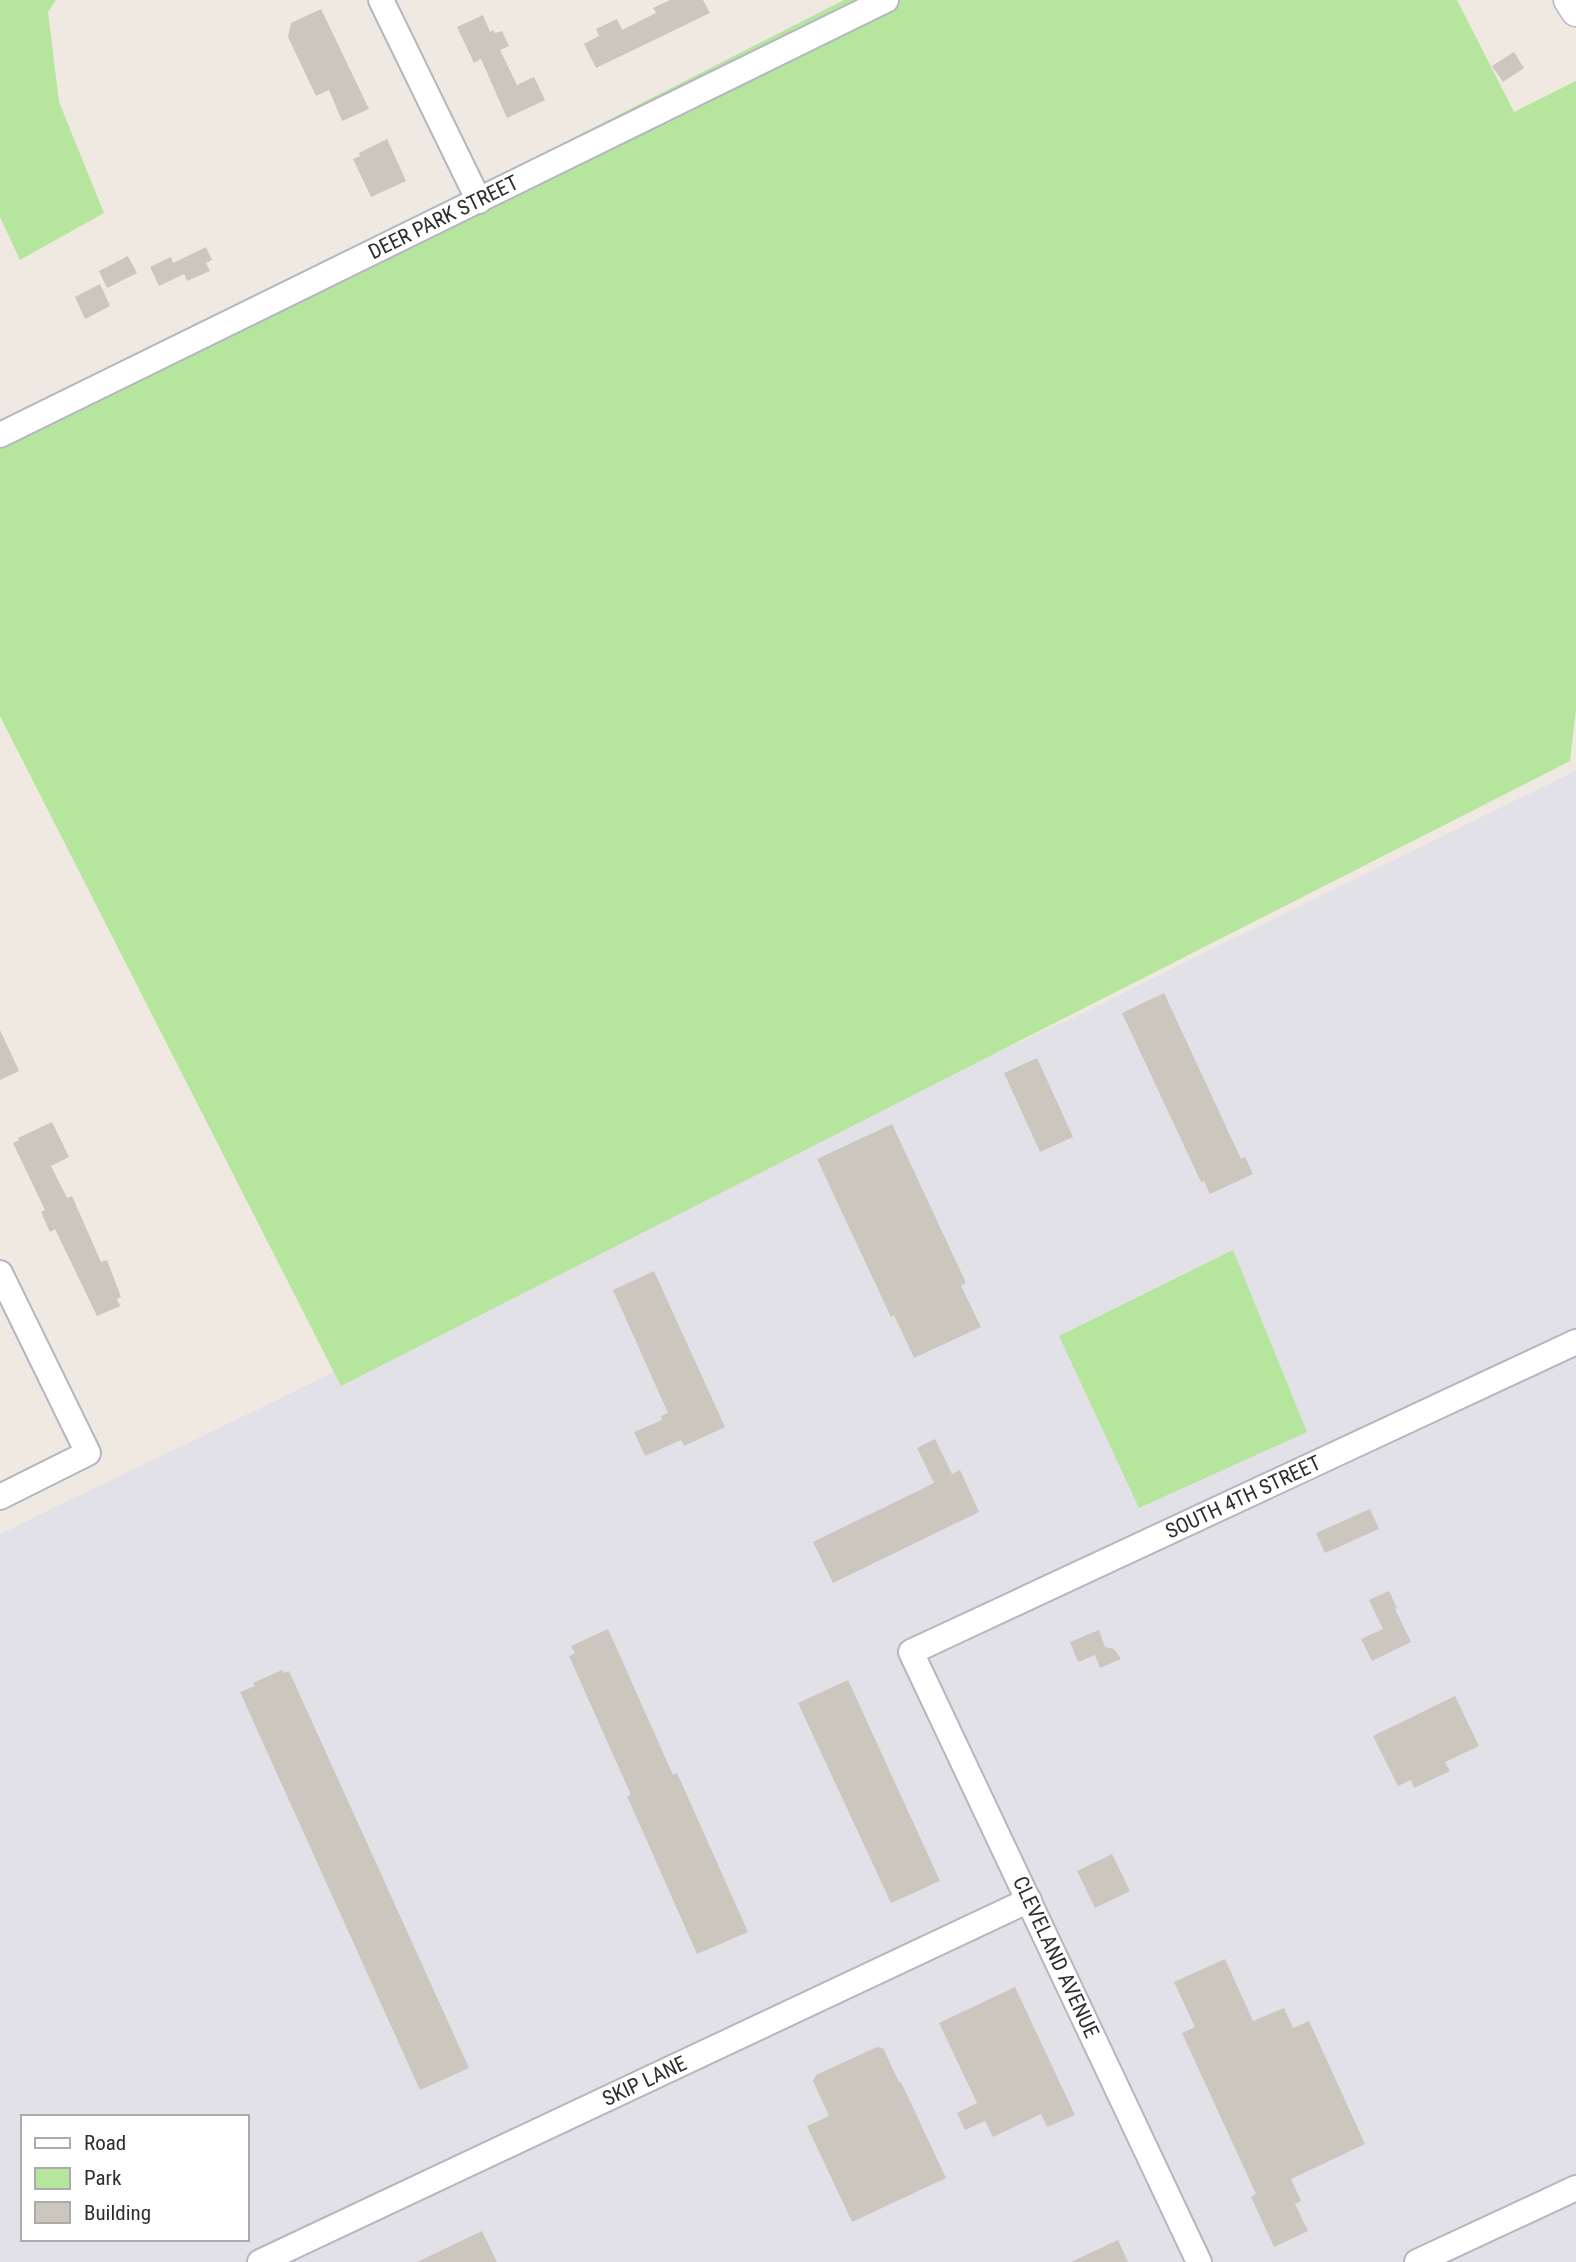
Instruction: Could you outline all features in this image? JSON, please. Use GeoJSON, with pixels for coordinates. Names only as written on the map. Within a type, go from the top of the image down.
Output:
{"type":"FeatureCollection","features":[{"type":"Feature","properties":{"kind":"street"},"geometry":{"type":"LineString","coordinates":[[381,0],[479,201]]}},
{"type":"Feature","properties":{"kind":"street","name":"DEER PARK STREET"},"geometry":{"type":"LineString","coordinates":[[0,435],[886,0]]}},
{"type":"Feature","properties":{"kind":"street"},"geometry":{"type":"LineString","coordinates":[[1569,0],[1576,11]]}},
{"type":"Feature","properties":{"kind":"street"},"geometry":{"type":"LineString","coordinates":[[0,1273],[88,1453],[0,1497]]}},
{"type":"Feature","properties":{"kind":"street","name":"SOUTH 4TH STREET"},"geometry":{"type":"LineString","coordinates":[[911,1652],[1576,1342]]}},
{"type":"Feature","properties":{"kind":"street","name":"CLEVELAND AVENUE"},"geometry":{"type":"LineString","coordinates":[[911,1652],[1199,2262]]}},
{"type":"Feature","properties":{"kind":"street","name":"SKIP LANE"},"geometry":{"type":"LineString","coordinates":[[260,2262],[1030,1900]]}},
{"type":"Feature","properties":{"kind":"street"},"geometry":{"type":"LineString","coordinates":[[1417,2262],[1576,2188]]}},
{"type":"Feature","properties":{"kind":"shaded area"},"geometry":{"type":"Polygon","coordinates":[[[1576,768],[1576,2262],[0,2262],[0,1534],[917,1090],[1072,1018],[1575,771],[1576,768]]]}},
{"type":"Feature","properties":{"kind":"green space"},"geometry":{"type":"Polygon","coordinates":[[[0,0],[56,0],[48,12],[59,102],[104,213],[20,260],[0,217],[0,0]]]}},
{"type":"Feature","properties":{"kind":"green space"},"geometry":{"type":"Polygon","coordinates":[[[844,0],[1457,0],[1514,112],[1576,81],[1576,709],[1570,761],[341,1386],[0,716],[0,430],[844,0]]]}},
{"type":"Feature","properties":{"kind":"green space"},"geometry":{"type":"Polygon","coordinates":[[[1233,1250],[1307,1432],[1139,1508],[1059,1336],[1233,1250]]]}},
{"type":"Feature","properties":{"kind":"building"},"geometry":{"type":"Polygon","coordinates":[[[670,0],[703,0],[710,13],[596,68],[584,44],[599,36],[596,29],[617,19],[622,30],[656,13],[653,8],[670,0]]]}},
{"type":"Feature","properties":{"kind":"building"},"geometry":{"type":"Polygon","coordinates":[[[321,9],[369,109],[342,121],[329,90],[316,96],[288,37],[291,23],[321,9]]]}},
{"type":"Feature","properties":{"kind":"building"},"geometry":{"type":"Polygon","coordinates":[[[483,15],[490,32],[502,31],[509,46],[500,50],[517,85],[534,77],[545,100],[507,118],[481,59],[474,63],[457,27],[483,15]]]}},
{"type":"Feature","properties":{"kind":"building"},"geometry":{"type":"Polygon","coordinates":[[[1514,52],[1524,68],[1503,82],[1492,66],[1514,52]]]}},
{"type":"Feature","properties":{"kind":"building"},"geometry":{"type":"Polygon","coordinates":[[[387,139],[406,181],[371,197],[353,159],[360,156],[359,153],[387,139]]]}},
{"type":"Feature","properties":{"kind":"building"},"geometry":{"type":"Polygon","coordinates":[[[206,247],[212,260],[206,263],[210,271],[187,281],[184,274],[159,286],[150,267],[171,257],[173,263],[206,247]]]}},
{"type":"Feature","properties":{"kind":"building"},"geometry":{"type":"Polygon","coordinates":[[[128,256],[137,273],[107,288],[99,271],[128,256]]]}},
{"type":"Feature","properties":{"kind":"building"},"geometry":{"type":"Polygon","coordinates":[[[100,284],[110,306],[85,319],[75,297],[100,284]]]}},
{"type":"Feature","properties":{"kind":"building"},"geometry":{"type":"Polygon","coordinates":[[[1164,993],[1241,1159],[1245,1157],[1253,1174],[1210,1194],[1204,1181],[1201,1182],[1122,1013],[1164,993]]]}},
{"type":"Feature","properties":{"kind":"building"},"geometry":{"type":"Polygon","coordinates":[[[0,1030],[19,1071],[0,1080],[0,1030]]]}},
{"type":"Feature","properties":{"kind":"building"},"geometry":{"type":"Polygon","coordinates":[[[1037,1058],[1073,1137],[1040,1152],[1004,1073],[1037,1058]]]}},
{"type":"Feature","properties":{"kind":"building"},"geometry":{"type":"Polygon","coordinates":[[[52,1122],[69,1157],[51,1166],[67,1198],[72,1196],[101,1262],[107,1260],[121,1297],[117,1299],[120,1306],[97,1316],[55,1229],[50,1232],[41,1212],[45,1210],[13,1143],[52,1122]]]}},
{"type":"Feature","properties":{"kind":"building"},"geometry":{"type":"Polygon","coordinates":[[[892,1124],[966,1283],[961,1286],[981,1327],[914,1358],[894,1315],[891,1317],[817,1159],[892,1124]]]}},
{"type":"Feature","properties":{"kind":"building"},"geometry":{"type":"Polygon","coordinates":[[[654,1271],[725,1427],[684,1446],[681,1440],[645,1456],[634,1432],[662,1420],[661,1416],[668,1413],[613,1290],[654,1271]]]}},
{"type":"Feature","properties":{"kind":"building"},"geometry":{"type":"Polygon","coordinates":[[[935,1439],[952,1474],[960,1470],[979,1512],[833,1583],[813,1542],[934,1483],[917,1448],[935,1439]]]}},
{"type":"Feature","properties":{"kind":"building"},"geometry":{"type":"Polygon","coordinates":[[[1370,1509],[1379,1529],[1325,1553],[1316,1533],[1370,1509]]]}},
{"type":"Feature","properties":{"kind":"building"},"geometry":{"type":"Polygon","coordinates":[[[1389,1591],[1411,1642],[1372,1661],[1361,1639],[1383,1629],[1369,1600],[1389,1591]]]}},
{"type":"Feature","properties":{"kind":"building"},"geometry":{"type":"Polygon","coordinates":[[[608,1629],[673,1775],[677,1773],[748,1932],[697,1954],[627,1796],[631,1795],[569,1656],[575,1653],[571,1646],[608,1629]]]}},
{"type":"Feature","properties":{"kind":"building"},"geometry":{"type":"Polygon","coordinates":[[[1099,1630],[1105,1647],[1114,1649],[1121,1659],[1100,1668],[1095,1655],[1078,1662],[1070,1642],[1099,1630]]]}},
{"type":"Feature","properties":{"kind":"building"},"geometry":{"type":"Polygon","coordinates":[[[282,1670],[284,1673],[289,1671],[469,2068],[420,2090],[240,1692],[282,1670]]]}},
{"type":"Feature","properties":{"kind":"building"},"geometry":{"type":"Polygon","coordinates":[[[848,1680],[940,1881],[891,1903],[798,1703],[848,1680]]]}},
{"type":"Feature","properties":{"kind":"building"},"geometry":{"type":"Polygon","coordinates":[[[1455,1696],[1479,1746],[1445,1762],[1450,1771],[1414,1788],[1411,1780],[1398,1786],[1373,1736],[1455,1696]]]}},
{"type":"Feature","properties":{"kind":"building"},"geometry":{"type":"Polygon","coordinates":[[[1112,1854],[1130,1891],[1095,1908],[1077,1871],[1112,1854]]]}},
{"type":"Feature","properties":{"kind":"building"},"geometry":{"type":"Polygon","coordinates":[[[1225,1959],[1253,2021],[1284,2008],[1293,2028],[1309,2021],[1365,2144],[1291,2179],[1301,2201],[1295,2204],[1308,2231],[1274,2247],[1251,2197],[1256,2194],[1182,2033],[1195,2027],[1174,1982],[1225,1959]]]}},
{"type":"Feature","properties":{"kind":"building"},"geometry":{"type":"Polygon","coordinates":[[[1015,1987],[1075,2115],[1047,2127],[1041,2114],[993,2137],[985,2121],[965,2130],[957,2113],[977,2103],[939,2023],[1015,1987]]]}},
{"type":"Feature","properties":{"kind":"building"},"geometry":{"type":"Polygon","coordinates":[[[877,2047],[883,2048],[901,2082],[946,2178],[852,2222],[807,2126],[829,2116],[813,2081],[816,2075],[877,2047]]]}},
{"type":"Feature","properties":{"kind":"building"},"geometry":{"type":"Polygon","coordinates":[[[482,2231],[497,2262],[417,2262],[482,2231]]]}},
{"type":"Feature","properties":{"kind":"building"},"geometry":{"type":"Polygon","coordinates":[[[1118,2240],[1128,2262],[1071,2262],[1118,2240]]]}}]}
